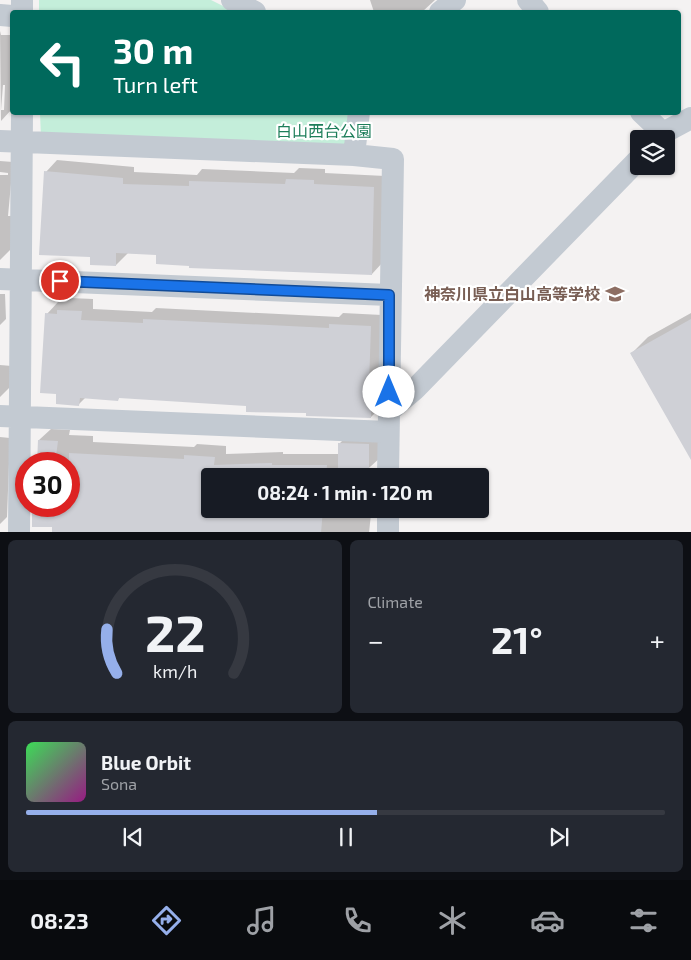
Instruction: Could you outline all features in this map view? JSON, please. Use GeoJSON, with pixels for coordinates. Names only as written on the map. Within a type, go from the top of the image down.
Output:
{"type":"FeatureCollection","features":[{"type":"Feature","properties":{"kind":"street"},"geometry":{"type":"LineString","coordinates":[[232,0],[251,10]]}},
{"type":"Feature","properties":{"kind":"street"},"geometry":{"type":"LineString","coordinates":[[442,10],[455,0]]}},
{"type":"Feature","properties":{"kind":"street"},"geometry":{"type":"LineString","coordinates":[[528,0],[536,10]]}},
{"type":"Feature","properties":{"kind":"street"},"geometry":{"type":"LineString","coordinates":[[19,532],[10,416],[11,279],[22,142],[22,115]]}},
{"type":"Feature","properties":{"kind":"street"},"geometry":{"type":"LineString","coordinates":[[354,155],[359,115]]}},
{"type":"Feature","properties":{"kind":"street"},"geometry":{"type":"LineString","coordinates":[[644,115],[656,130]]}},
{"type":"Feature","properties":{"kind":"street"},"geometry":{"type":"LineString","coordinates":[[671,130],[691,118]]}},
{"type":"Feature","properties":{"kind":"street"},"geometry":{"type":"LineString","coordinates":[[0,141],[354,155],[393,159],[389,295],[388,468]]}},
{"type":"Feature","properties":{"kind":"street"},"geometry":{"type":"LineString","coordinates":[[389,422],[415,389],[630,168]]}},
{"type":"Feature","properties":{"kind":"street"},"geometry":{"type":"LineString","coordinates":[[11,279],[389,295]]}},
{"type":"Feature","properties":{"kind":"street"},"geometry":{"type":"LineString","coordinates":[[10,416],[389,422]]}},
{"type":"Feature","properties":{"kind":"street"},"geometry":{"type":"LineString","coordinates":[[388,518],[388,532]]}},
{"type":"Feature","properties":{"kind":"green space"},"geometry":{"type":"Polygon","coordinates":[[[39,0],[211,0],[231,10],[39,10],[39,0]]]}},
{"type":"Feature","properties":{"kind":"green space","name":"白山西台公園"},"geometry":{"type":"Polygon","coordinates":[[[40,115],[350,115],[346,150],[41,137],[40,115]]]}},
{"type":"Feature","properties":{"kind":"building"},"geometry":{"type":"Polygon","coordinates":[[[44,171],[123,178],[123,184],[189,186],[189,181],[285,184],[286,179],[314,180],[314,184],[374,187],[372,275],[189,268],[189,266],[156,264],[156,255],[116,253],[116,266],[90,265],[90,257],[39,255],[44,171]]]}},
{"type":"Feature","properties":{"kind":"building"},"geometry":{"type":"Polygon","coordinates":[[[57,310],[82,311],[81,320],[143,323],[143,319],[329,328],[329,324],[371,326],[369,384],[372,384],[371,418],[306,416],[306,413],[246,412],[246,406],[119,398],[118,401],[80,398],[79,406],[56,404],[56,394],[40,393],[45,313],[57,314],[57,310]]]}},
{"type":"Feature","properties":{"kind":"building"},"geometry":{"type":"Polygon","coordinates":[[[691,319],[691,460],[630,353],[691,319]]]}},
{"type":"Feature","properties":{"kind":"building"},"geometry":{"type":"Polygon","coordinates":[[[38,440],[58,441],[57,452],[38,452],[38,440]]]}},
{"type":"Feature","properties":{"kind":"building"},"geometry":{"type":"Polygon","coordinates":[[[338,443],[369,444],[369,468],[338,468],[338,443]]]}},
{"type":"Feature","properties":{"kind":"building"},"geometry":{"type":"Polygon","coordinates":[[[80,454],[184,459],[184,455],[215,457],[214,465],[272,463],[272,465],[327,465],[327,468],[201,468],[201,518],[322,518],[321,532],[52,532],[52,527],[32,527],[32,517],[80,517],[80,454]]]}},
{"type":"Feature","properties":{"kind":"place","name":"神奈川県立白山高等学校"},"geometry":{"type":"Point","coordinates":[615,294]}},
{"type":"Feature","properties":{"kind":"route"},"geometry":{"type":"LineString","coordinates":[[60,281],[389,295],[389,392]]}}]}
